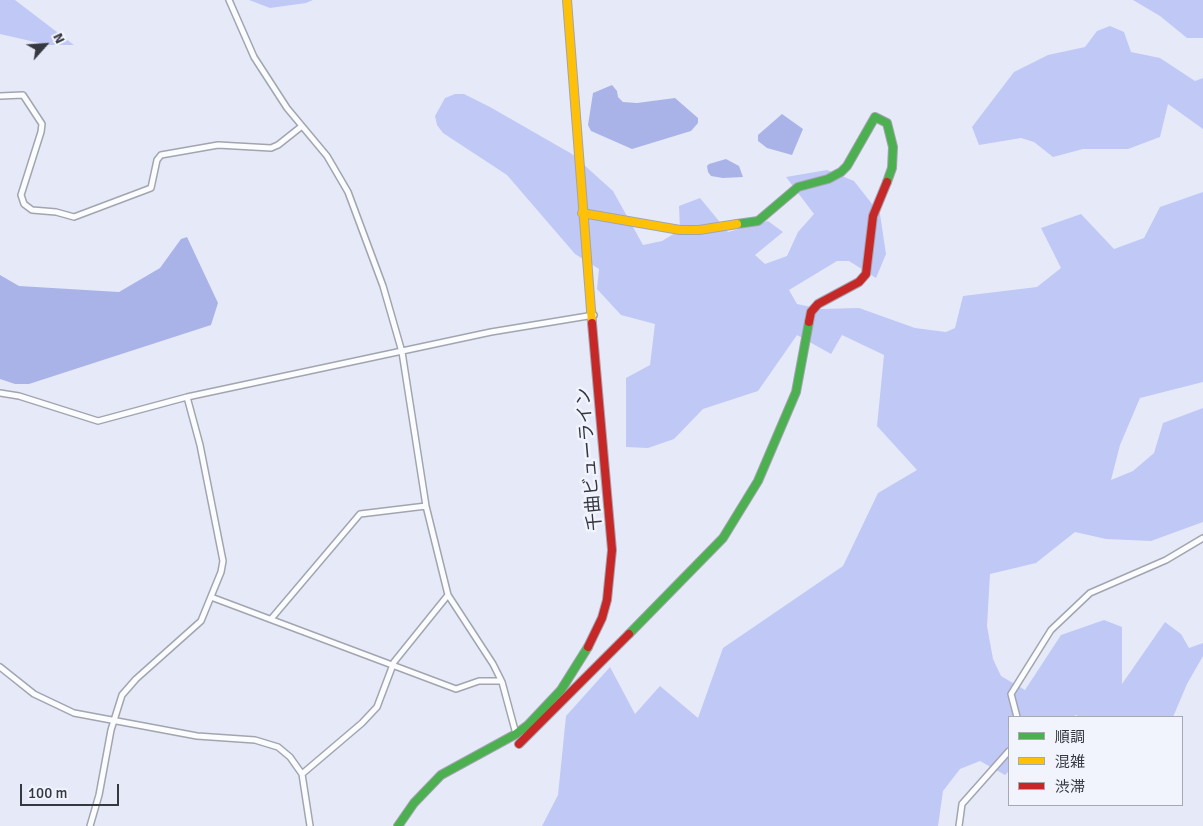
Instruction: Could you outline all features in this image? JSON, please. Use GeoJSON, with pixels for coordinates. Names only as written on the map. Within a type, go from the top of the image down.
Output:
{"type":"FeatureCollection","features":[{"type":"Feature","properties":{"kind":"street","name":"千曲ビューライン"},"geometry":{"type":"LineString","coordinates":[[398,826],[414,803],[441,775],[516,734],[528,725],[561,690],[585,654],[602,618],[607,600],[612,550],[611,520],[594,315],[582,213],[567,0]]}},
{"type":"Feature","properties":{"kind":"street"},"geometry":{"type":"LineString","coordinates":[[229,1],[254,57],[287,108],[331,162],[348,192],[383,286],[402,352],[426,506],[448,595],[493,664],[502,682],[516,734]]}},
{"type":"Feature","properties":{"kind":"street"},"geometry":{"type":"LineString","coordinates":[[0,96],[23,95],[42,124],[21,195],[24,204],[32,210],[56,212],[74,217],[151,188],[157,160],[161,155],[210,146],[271,148],[278,145],[302,126]]}},
{"type":"Feature","properties":{"kind":"street"},"geometry":{"type":"LineString","coordinates":[[519,744],[707,556],[723,538],[758,481],[796,392],[812,312],[818,304],[859,282],[866,274],[873,216],[892,168],[893,147],[887,123],[875,117],[847,166],[841,172],[828,179],[798,187],[758,221],[699,230],[680,230],[582,213]]}},
{"type":"Feature","properties":{"kind":"street"},"geometry":{"type":"LineString","coordinates":[[0,393],[19,396],[98,421],[187,397],[491,332],[594,315]]}},
{"type":"Feature","properties":{"kind":"street"},"geometry":{"type":"LineString","coordinates":[[90,826],[99,795],[114,722],[125,690],[201,621],[223,561],[200,445],[187,397]]}},
{"type":"Feature","properties":{"kind":"street"},"geometry":{"type":"LineString","coordinates":[[271,620],[360,514],[426,506]]}},
{"type":"Feature","properties":{"kind":"street"},"geometry":{"type":"LineString","coordinates":[[1017,716],[1011,694],[1051,630],[1090,593],[1166,560],[1203,538]]}},
{"type":"Feature","properties":{"kind":"street"},"geometry":{"type":"LineString","coordinates":[[302,774],[374,711],[392,666],[448,595]]}},
{"type":"Feature","properties":{"kind":"street"},"geometry":{"type":"LineString","coordinates":[[211,597],[456,689],[479,681],[497,680],[502,682]]}},
{"type":"Feature","properties":{"kind":"street"},"geometry":{"type":"LineString","coordinates":[[0,667],[24,687],[48,702],[74,713],[197,736],[228,737],[278,747],[290,757],[302,774],[310,826]]}},
{"type":"Feature","properties":{"kind":"street"},"geometry":{"type":"LineString","coordinates":[[959,826],[962,804],[1008,753]]}},
{"type":"Feature","properties":{"kind":"shaded area"},"geometry":{"type":"Polygon","coordinates":[[[0,0],[15,0],[74,45],[48,45],[0,34],[0,0]]]}},
{"type":"Feature","properties":{"kind":"shaded area"},"geometry":{"type":"Polygon","coordinates":[[[249,0],[313,0],[306,3],[270,8],[249,0]]]}},
{"type":"Feature","properties":{"kind":"shaded area"},"geometry":{"type":"Polygon","coordinates":[[[1133,0],[1203,0],[1203,38],[1187,38],[1160,16],[1133,0]]]}},
{"type":"Feature","properties":{"kind":"shaded area"},"geometry":{"type":"Polygon","coordinates":[[[1110,26],[1124,32],[1131,52],[1160,58],[1195,81],[1203,78],[1203,129],[1168,104],[1160,137],[1128,149],[1083,149],[1053,157],[1034,142],[1021,138],[979,145],[972,127],[1014,72],[1048,55],[1085,47],[1097,31],[1110,26]]]}},
{"type":"Feature","properties":{"kind":"shaded area"},"geometry":{"type":"Polygon","coordinates":[[[612,85],[623,102],[637,103],[675,98],[698,118],[698,123],[691,131],[632,149],[591,131],[588,125],[593,93],[612,85]]]}},
{"type":"Feature","properties":{"kind":"shaded area"},"geometry":{"type":"Polygon","coordinates":[[[455,94],[464,94],[572,154],[613,191],[643,245],[662,241],[680,230],[679,206],[700,198],[728,232],[768,221],[783,232],[755,255],[765,264],[787,256],[798,232],[814,214],[786,177],[827,170],[854,181],[880,214],[886,254],[876,278],[849,261],[837,261],[789,290],[797,304],[821,309],[859,308],[915,328],[946,332],[955,328],[963,296],[1037,287],[1061,268],[1041,228],[1081,214],[1114,249],[1144,238],[1160,207],[1203,192],[1203,382],[1140,398],[1120,445],[1111,480],[1133,471],[1154,453],[1163,423],[1203,408],[1203,522],[1151,541],[1106,539],[1075,532],[1036,563],[990,574],[987,626],[993,659],[1001,676],[1025,690],[1061,635],[1104,620],[1122,627],[1122,684],[1165,622],[1181,634],[1189,648],[1203,643],[1203,656],[1187,684],[1173,716],[1008,716],[1008,772],[1005,775],[980,761],[960,769],[943,791],[938,826],[542,826],[558,795],[566,716],[610,667],[635,714],[660,686],[698,718],[723,648],[843,566],[878,493],[917,470],[877,426],[884,355],[842,335],[831,354],[797,335],[758,391],[703,409],[674,439],[648,448],[626,447],[626,378],[650,365],[655,324],[621,315],[597,289],[599,269],[575,254],[507,175],[443,133],[437,125],[435,116],[445,98],[455,94]]]}},
{"type":"Feature","properties":{"kind":"shaded area"},"geometry":{"type":"Polygon","coordinates":[[[782,114],[803,129],[792,155],[767,148],[758,141],[758,135],[782,114]]]}},
{"type":"Feature","properties":{"kind":"shaded area"},"geometry":{"type":"Polygon","coordinates":[[[726,159],[739,166],[743,177],[723,178],[711,176],[707,166],[726,159]]]}},
{"type":"Feature","properties":{"kind":"shaded area"},"geometry":{"type":"Polygon","coordinates":[[[187,237],[218,303],[211,325],[29,384],[15,384],[0,379],[0,275],[19,286],[119,292],[160,268],[181,239],[187,237]]]}},
{"type":"Feature","properties":{"kind":"traffic: fast"},"geometry":{"type":"LineString","coordinates":[[737,224],[758,221],[798,187],[828,179],[841,172],[847,166],[875,117],[887,123],[893,147],[892,168],[887,182]]}},
{"type":"Feature","properties":{"kind":"traffic: fast"},"geometry":{"type":"LineString","coordinates":[[629,634],[723,538],[758,481],[796,392],[809,322]]}},
{"type":"Feature","properties":{"kind":"traffic: fast"},"geometry":{"type":"LineString","coordinates":[[398,826],[414,803],[441,775],[516,734],[528,725],[561,690],[588,647]]}},
{"type":"Feature","properties":{"kind":"traffic: slow"},"geometry":{"type":"LineString","coordinates":[[567,0],[592,323]]}},
{"type":"Feature","properties":{"kind":"traffic: slow"},"geometry":{"type":"LineString","coordinates":[[582,213],[680,230],[699,230],[737,224]]}},
{"type":"Feature","properties":{"kind":"traffic: jam"},"geometry":{"type":"LineString","coordinates":[[809,322],[811,312],[818,304],[859,282],[866,274],[873,216],[887,182]]}},
{"type":"Feature","properties":{"kind":"traffic: jam"},"geometry":{"type":"LineString","coordinates":[[588,647],[602,618],[607,600],[612,550],[592,323]]}},
{"type":"Feature","properties":{"kind":"traffic: jam"},"geometry":{"type":"LineString","coordinates":[[519,744],[629,634]]}}]}
